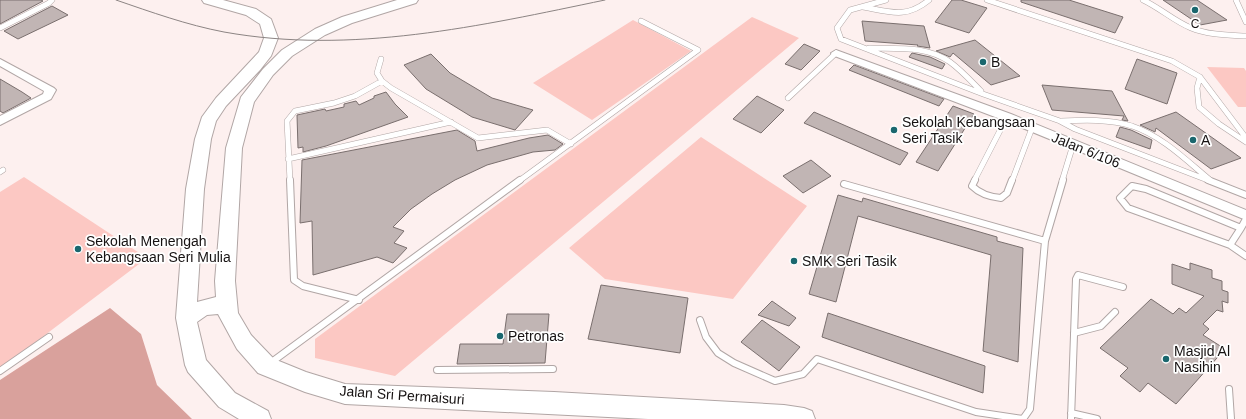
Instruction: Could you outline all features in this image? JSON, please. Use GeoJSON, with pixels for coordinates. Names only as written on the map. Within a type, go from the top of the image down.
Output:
{"type":"FeatureCollection","features":[{"type":"Feature","properties":{"kind":"main road"},"geometry":{"type":"LineString","coordinates":[[209,0],[251,12],[266,22],[272,38],[266,53],[255,67],[221,102],[208,121],[203,140],[195,189],[186,318],[196,365],[227,400],[260,419]]}},
{"type":"Feature","properties":{"kind":"main road","name":"Jalan Sri Permaisuri"},"geometry":{"type":"LineString","coordinates":[[411,0],[347,20],[320,32],[287,53],[268,72],[246,101],[234,148],[224,281],[228,314],[244,342],[266,366],[305,382],[345,394],[554,403],[784,416],[804,419]]}},
{"type":"Feature","properties":{"kind":"main road"},"geometry":{"type":"LineString","coordinates":[[186,318],[206,306],[227,305]]}},
{"type":"Feature","properties":{"kind":"street","name":"Jalan 6/106"},"geometry":{"type":"LineString","coordinates":[[836,53],[1007,117],[1246,215]]}},
{"type":"Feature","properties":{"kind":"street"},"geometry":{"type":"LineString","coordinates":[[0,62],[50,90],[50,93],[47,96],[0,121]]}},
{"type":"Feature","properties":{"kind":"lane"},"geometry":{"type":"LineString","coordinates":[[0,28],[50,3],[52,0]]}},
{"type":"Feature","properties":{"kind":"lane"},"geometry":{"type":"LineString","coordinates":[[886,0],[850,10],[837,28],[841,39],[983,94],[1060,121],[1075,129],[1246,195]]}},
{"type":"Feature","properties":{"kind":"lane"},"geometry":{"type":"LineString","coordinates":[[861,7],[899,13],[918,9],[929,0]]}},
{"type":"Feature","properties":{"kind":"lane"},"geometry":{"type":"LineString","coordinates":[[987,0],[1172,60],[1200,77],[1246,138]]}},
{"type":"Feature","properties":{"kind":"lane"},"geometry":{"type":"LineString","coordinates":[[1143,0],[1154,4],[1191,28],[1211,34],[1246,36]]}},
{"type":"Feature","properties":{"kind":"lane"},"geometry":{"type":"LineString","coordinates":[[1236,0],[1240,6],[1240,12],[1246,22]]}},
{"type":"Feature","properties":{"kind":"lane"},"geometry":{"type":"LineString","coordinates":[[1240,6],[1246,7]]}},
{"type":"Feature","properties":{"kind":"lane"},"geometry":{"type":"LineString","coordinates":[[266,366],[359,300],[698,50],[641,21]]}},
{"type":"Feature","properties":{"kind":"lane"},"geometry":{"type":"LineString","coordinates":[[861,47],[928,51],[944,58],[955,66],[983,94]]}},
{"type":"Feature","properties":{"kind":"lane"},"geometry":{"type":"LineString","coordinates":[[788,98],[836,53]]}},
{"type":"Feature","properties":{"kind":"lane"},"geometry":{"type":"LineString","coordinates":[[381,59],[378,73],[382,81],[391,88],[478,138],[547,130],[571,144]]}},
{"type":"Feature","properties":{"kind":"lane"},"geometry":{"type":"LineString","coordinates":[[1200,77],[1197,88],[1199,107],[1219,124],[1246,142]]}},
{"type":"Feature","properties":{"kind":"lane"},"geometry":{"type":"LineString","coordinates":[[359,300],[303,286],[294,280],[287,121],[294,111],[341,101],[355,96],[382,81]]}},
{"type":"Feature","properties":{"kind":"lane"},"geometry":{"type":"LineString","coordinates":[[1007,117],[972,186],[976,190],[994,197],[1002,198],[1007,193],[1032,128]]}},
{"type":"Feature","properties":{"kind":"lane"},"geometry":{"type":"LineString","coordinates":[[1060,121],[1091,120],[1131,126],[1155,137],[1216,184]]}},
{"type":"Feature","properties":{"kind":"lane"},"geometry":{"type":"LineString","coordinates":[[288,159],[451,122]]}},
{"type":"Feature","properties":{"kind":"lane"},"geometry":{"type":"LineString","coordinates":[[700,320],[706,337],[718,352],[746,369],[775,381],[803,374],[817,359],[976,412],[1023,419],[1030,409],[1045,241],[1073,144]]}},
{"type":"Feature","properties":{"kind":"lane"},"geometry":{"type":"LineString","coordinates":[[844,184],[1045,241]]}},
{"type":"Feature","properties":{"kind":"lane"},"geometry":{"type":"LineString","coordinates":[[1241,228],[1146,189],[1132,186],[1120,198],[1128,208],[1230,245],[1246,256]]}},
{"type":"Feature","properties":{"kind":"lane"},"geometry":{"type":"LineString","coordinates":[[1230,245],[1246,219]]}},
{"type":"Feature","properties":{"kind":"lane"},"geometry":{"type":"LineString","coordinates":[[1097,419],[1071,416],[1076,279],[1078,274],[1123,287]]}},
{"type":"Feature","properties":{"kind":"lane"},"geometry":{"type":"LineString","coordinates":[[1074,333],[1102,326],[1115,312]]}},
{"type":"Feature","properties":{"kind":"lane"},"geometry":{"type":"LineString","coordinates":[[0,371],[49,337]]}},
{"type":"Feature","properties":{"kind":"lane"},"geometry":{"type":"LineString","coordinates":[[437,370],[553,369]]}},
{"type":"Feature","properties":{"kind":"lane"},"geometry":{"type":"LineString","coordinates":[[1229,389],[1231,419]]}},
{"type":"Feature","properties":{"kind":"shaded area"},"geometry":{"type":"Polygon","coordinates":[[[752,17],[799,38],[395,376],[315,358],[315,339],[752,17]]]}},
{"type":"Feature","properties":{"kind":"shaded area"},"geometry":{"type":"Polygon","coordinates":[[[633,20],[691,51],[592,120],[533,83],[633,20]]]}},
{"type":"Feature","properties":{"kind":"shaded area"},"geometry":{"type":"Polygon","coordinates":[[[1207,67],[1244,68],[1246,71],[1246,107],[1238,107],[1207,67]]]}},
{"type":"Feature","properties":{"kind":"shaded area"},"geometry":{"type":"Polygon","coordinates":[[[701,137],[807,206],[733,299],[605,279],[569,248],[701,137]]]}},
{"type":"Feature","properties":{"kind":"shaded area","name":"Sekolah Menengah Kebangsaan Seri Mulia"},"geometry":{"type":"Polygon","coordinates":[[[24,177],[147,258],[0,369],[0,192],[24,177]]]}},
{"type":"Feature","properties":{"kind":"shaded area"},"geometry":{"type":"Polygon","coordinates":[[[110,308],[141,334],[157,385],[192,419],[0,419],[0,380],[110,308]]]}},
{"type":"Feature","properties":{"kind":"building"},"geometry":{"type":"Polygon","coordinates":[[[0,0],[41,0],[43,1],[0,24],[0,0]]]}},
{"type":"Feature","properties":{"kind":"building","name":"B"},"geometry":{"type":"Polygon","coordinates":[[[952,0],[961,0],[987,8],[969,33],[935,22],[952,0]]]}},
{"type":"Feature","properties":{"kind":"building"},"geometry":{"type":"Polygon","coordinates":[[[1021,0],[1069,0],[1123,17],[1115,33],[1021,2],[1021,0]]]}},
{"type":"Feature","properties":{"kind":"building","name":"C"},"geometry":{"type":"Polygon","coordinates":[[[1163,0],[1197,0],[1227,20],[1200,25],[1163,0]]]}},
{"type":"Feature","properties":{"kind":"building"},"geometry":{"type":"Polygon","coordinates":[[[52,6],[68,15],[18,39],[4,31],[52,6]]]}},
{"type":"Feature","properties":{"kind":"building"},"geometry":{"type":"Polygon","coordinates":[[[862,21],[924,26],[930,48],[917,46],[918,45],[865,41],[862,21]]]}},
{"type":"Feature","properties":{"kind":"building","name":"B"},"geometry":{"type":"Polygon","coordinates":[[[975,40],[1020,76],[991,85],[953,53],[950,57],[936,51],[975,40]]]}},
{"type":"Feature","properties":{"kind":"building"},"geometry":{"type":"Polygon","coordinates":[[[804,44],[820,51],[801,70],[785,64],[804,44]]]}},
{"type":"Feature","properties":{"kind":"building"},"geometry":{"type":"Polygon","coordinates":[[[912,53],[930,57],[945,64],[942,69],[909,57],[912,53]]]}},
{"type":"Feature","properties":{"kind":"building"},"geometry":{"type":"Polygon","coordinates":[[[431,54],[450,73],[492,98],[533,110],[515,130],[472,117],[426,89],[404,65],[431,54]]]}},
{"type":"Feature","properties":{"kind":"building"},"geometry":{"type":"Polygon","coordinates":[[[1137,59],[1177,73],[1167,104],[1125,89],[1137,59]]]}},
{"type":"Feature","properties":{"kind":"building"},"geometry":{"type":"Polygon","coordinates":[[[854,65],[944,99],[939,106],[849,70],[854,65]]]}},
{"type":"Feature","properties":{"kind":"building"},"geometry":{"type":"Polygon","coordinates":[[[0,79],[31,98],[3,113],[0,111],[0,79]]]}},
{"type":"Feature","properties":{"kind":"building"},"geometry":{"type":"Polygon","coordinates":[[[1042,85],[1112,91],[1128,121],[1122,120],[1124,116],[1052,110],[1042,85]]]}},
{"type":"Feature","properties":{"kind":"building"},"geometry":{"type":"Polygon","coordinates":[[[386,92],[408,117],[326,146],[303,152],[303,147],[298,148],[297,115],[325,109],[326,111],[344,107],[344,104],[356,101],[359,105],[374,98],[374,96],[386,92]]]}},
{"type":"Feature","properties":{"kind":"building"},"geometry":{"type":"Polygon","coordinates":[[[757,96],[784,110],[761,133],[733,119],[757,96]]]}},
{"type":"Feature","properties":{"kind":"building"},"geometry":{"type":"Polygon","coordinates":[[[953,106],[974,114],[938,171],[916,162],[953,106]]]}},
{"type":"Feature","properties":{"kind":"building"},"geometry":{"type":"Polygon","coordinates":[[[814,112],[908,153],[900,165],[804,123],[814,112]]]}},
{"type":"Feature","properties":{"kind":"building","name":"A"},"geometry":{"type":"Polygon","coordinates":[[[1176,112],[1241,158],[1211,169],[1156,128],[1155,132],[1140,125],[1176,112]]]}},
{"type":"Feature","properties":{"kind":"building"},"geometry":{"type":"Polygon","coordinates":[[[1120,127],[1131,130],[1152,140],[1150,149],[1116,137],[1120,127]]]}},
{"type":"Feature","properties":{"kind":"building"},"geometry":{"type":"Polygon","coordinates":[[[457,130],[475,141],[477,151],[529,138],[548,135],[563,144],[555,150],[533,152],[487,165],[455,180],[432,194],[411,209],[393,227],[404,231],[394,243],[407,248],[393,263],[377,257],[313,275],[312,221],[300,223],[302,160],[457,130]]]}},
{"type":"Feature","properties":{"kind":"building"},"geometry":{"type":"Polygon","coordinates":[[[811,160],[831,176],[803,193],[783,176],[811,160]]]}},
{"type":"Feature","properties":{"kind":"building"},"geometry":{"type":"Polygon","coordinates":[[[838,195],[862,202],[863,198],[997,237],[997,241],[1023,248],[1018,362],[983,351],[991,255],[858,216],[836,302],[809,294],[838,195]]]}},
{"type":"Feature","properties":{"kind":"building","name":"Masjid Al Nasihin"},"geometry":{"type":"Polygon","coordinates":[[[1190,263],[1212,270],[1212,278],[1222,281],[1222,290],[1228,292],[1228,303],[1222,301],[1223,312],[1217,310],[1203,324],[1209,329],[1203,335],[1225,349],[1176,404],[1148,383],[1140,392],[1120,376],[1128,368],[1100,348],[1151,299],[1173,314],[1179,308],[1186,313],[1204,296],[1172,284],[1172,264],[1190,270],[1190,263]]]}},
{"type":"Feature","properties":{"kind":"building"},"geometry":{"type":"Polygon","coordinates":[[[601,285],[688,298],[680,353],[588,339],[601,285]]]}},
{"type":"Feature","properties":{"kind":"building"},"geometry":{"type":"Polygon","coordinates":[[[772,301],[796,318],[789,326],[758,315],[772,301]]]}},
{"type":"Feature","properties":{"kind":"building"},"geometry":{"type":"Polygon","coordinates":[[[828,313],[985,366],[983,393],[822,337],[828,313]]]}},
{"type":"Feature","properties":{"kind":"building"},"geometry":{"type":"Polygon","coordinates":[[[507,314],[549,314],[545,363],[457,364],[460,344],[503,344],[507,314]]]}},
{"type":"Feature","properties":{"kind":"building"},"geometry":{"type":"Polygon","coordinates":[[[762,320],[800,347],[779,371],[741,342],[762,320]]]}},
{"type":"Feature","properties":{"kind":"tram line"},"geometry":{"type":"LineString","coordinates":[[116,0],[156,14],[224,32],[272,38],[320,40],[368,39],[463,28],[605,0]]}},
{"type":"Feature","properties":{"kind":"place","name":"C"},"geometry":{"type":"Point","coordinates":[1195,10]}},
{"type":"Feature","properties":{"kind":"place","name":"B"},"geometry":{"type":"Point","coordinates":[983,62]}},
{"type":"Feature","properties":{"kind":"place","name":"Sekolah Kebangsaan Seri Tasik"},"geometry":{"type":"Point","coordinates":[894,130]}},
{"type":"Feature","properties":{"kind":"place","name":"A"},"geometry":{"type":"Point","coordinates":[1193,140]}},
{"type":"Feature","properties":{"kind":"place","name":"Sekolah Menengah Kebangsaan Seri Mulia"},"geometry":{"type":"Point","coordinates":[78,249]}},
{"type":"Feature","properties":{"kind":"place","name":"SMK Seri Tasik"},"geometry":{"type":"Point","coordinates":[794,261]}},
{"type":"Feature","properties":{"kind":"place","name":"Petronas"},"geometry":{"type":"Point","coordinates":[500,336]}},
{"type":"Feature","properties":{"kind":"place","name":"Masjid Al Nasihin"},"geometry":{"type":"Point","coordinates":[1166,359]}}]}
